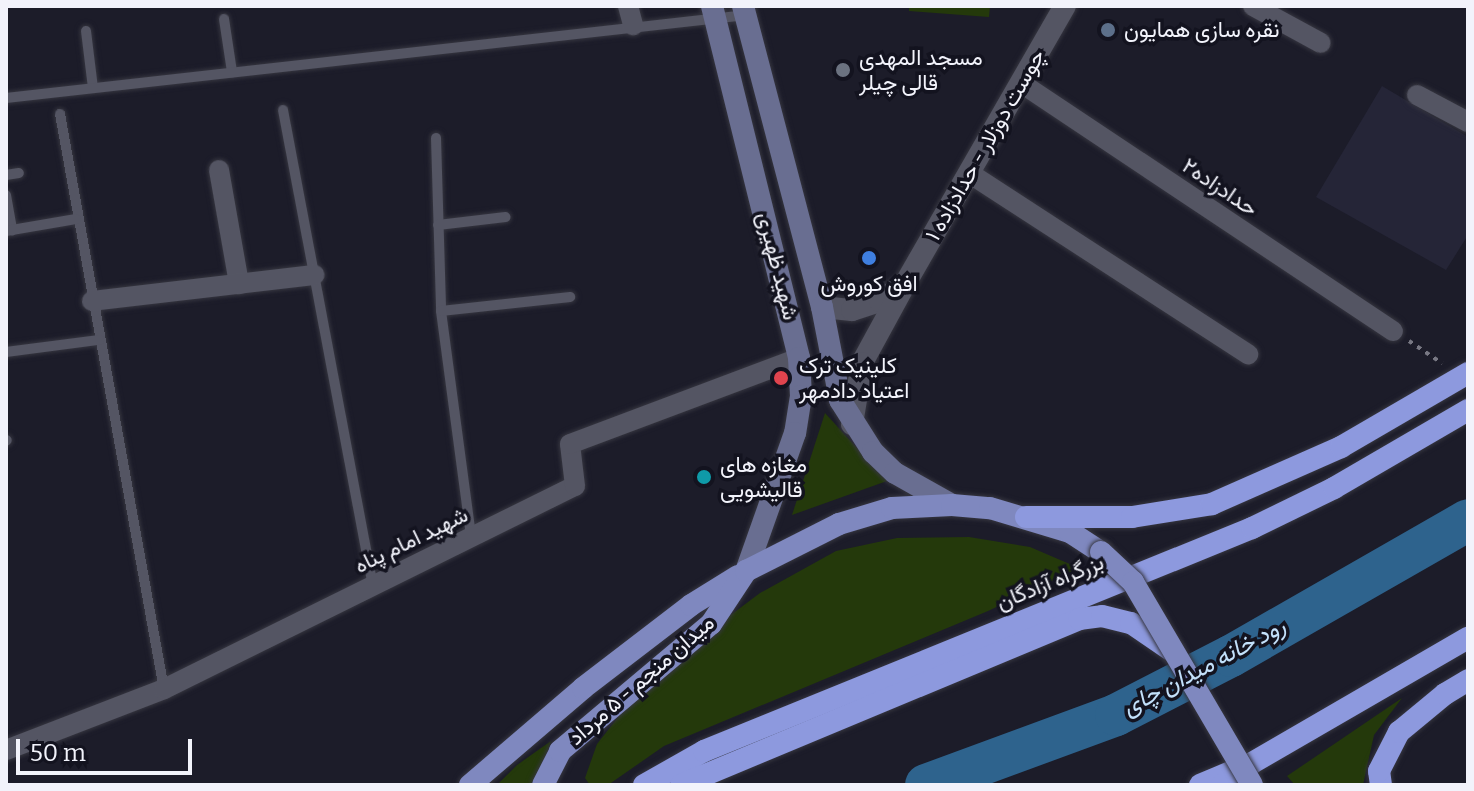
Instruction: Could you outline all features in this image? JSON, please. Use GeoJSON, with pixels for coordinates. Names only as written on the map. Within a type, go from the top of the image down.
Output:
{"type":"FeatureCollection","features":[{"type":"Feature","properties":{"kind":"highway"},"geometry":{"type":"LineString","coordinates":[[1026,517],[1132,517],[1212,504],[1341,447],[1465,374]]}},
{"type":"Feature","properties":{"kind":"highway","name":"بزرگراه آزادگان"},"geometry":{"type":"LineString","coordinates":[[644,785],[704,751],[1252,528],[1334,488],[1468,410]]}},
{"type":"Feature","properties":{"kind":"highway"},"geometry":{"type":"LineString","coordinates":[[681,785],[1079,619],[1102,616],[1131,623],[1172,651]]}},
{"type":"Feature","properties":{"kind":"highway"},"geometry":{"type":"LineString","coordinates":[[1222,785],[1252,774],[1468,638]]}},
{"type":"Feature","properties":{"kind":"highway"},"geometry":{"type":"LineString","coordinates":[[1381,785],[1379,771],[1399,732],[1445,694],[1468,680]]}},
{"type":"Feature","properties":{"kind":"highway"},"geometry":{"type":"LineString","coordinates":[[1200,785],[1252,774]]}},
{"type":"Feature","properties":{"kind":"main road","name":"شهید ظهیری"},"geometry":{"type":"LineString","coordinates":[[744,10],[822,307],[840,400],[852,424],[895,473],[952,505]]}},
{"type":"Feature","properties":{"kind":"main road","name":"شهید ظهیری"},"geometry":{"type":"LineString","coordinates":[[714,12],[799,358],[801,396],[795,433],[746,571]]}},
{"type":"Feature","properties":{"kind":"main road","name":"میدان منجم - ۵ مرداد"},"geometry":{"type":"LineString","coordinates":[[543,785],[560,751],[711,624],[746,571],[839,524],[892,508],[952,505],[990,508],[1026,517],[1070,532],[1101,552],[1133,582],[1172,651],[1252,774]]}},
{"type":"Feature","properties":{"kind":"main road"},"geometry":{"type":"LineString","coordinates":[[477,783],[583,688],[691,605],[746,571]]}},
{"type":"Feature","properties":{"kind":"street","name":"چوست دوزلار - حدادزاده ۱"},"geometry":{"type":"LineString","coordinates":[[852,424],[862,363],[1065,6]]}},
{"type":"Feature","properties":{"kind":"street"},"geometry":{"type":"LineString","coordinates":[[1253,6],[1321,43]]}},
{"type":"Feature","properties":{"kind":"street","name":"حدادزاده۲"},"geometry":{"type":"LineString","coordinates":[[1021,83],[1393,331]]}},
{"type":"Feature","properties":{"kind":"street"},"geometry":{"type":"LineString","coordinates":[[1417,95],[1468,122]]}},
{"type":"Feature","properties":{"kind":"street"},"geometry":{"type":"LineString","coordinates":[[219,170],[239,284]]}},
{"type":"Feature","properties":{"kind":"street"},"geometry":{"type":"LineString","coordinates":[[969,173],[1248,354]]}},
{"type":"Feature","properties":{"kind":"street"},"geometry":{"type":"LineString","coordinates":[[92,301],[314,275]]}},
{"type":"Feature","properties":{"kind":"street"},"geometry":{"type":"LineString","coordinates":[[822,307],[852,310],[880,301],[905,284]]}},
{"type":"Feature","properties":{"kind":"street","name":"شهید امام پناه"},"geometry":{"type":"LineString","coordinates":[[6,750],[164,689],[575,486],[570,444],[799,358]]}},
{"type":"Feature","properties":{"kind":"lane"},"geometry":{"type":"LineString","coordinates":[[6,98],[232,72],[630,16],[744,10]]}},
{"type":"Feature","properties":{"kind":"lane"},"geometry":{"type":"LineString","coordinates":[[224,19],[232,72]]}},
{"type":"Feature","properties":{"kind":"lane"},"geometry":{"type":"LineString","coordinates":[[86,31],[93,88]]}},
{"type":"Feature","properties":{"kind":"lane"},"geometry":{"type":"LineString","coordinates":[[283,110],[373,586]]}},
{"type":"Feature","properties":{"kind":"lane"},"geometry":{"type":"LineString","coordinates":[[60,114],[76,219],[164,689]]}},
{"type":"Feature","properties":{"kind":"lane"},"geometry":{"type":"LineString","coordinates":[[436,138],[441,311],[471,537]]}},
{"type":"Feature","properties":{"kind":"lane"},"geometry":{"type":"LineString","coordinates":[[6,175],[19,173]]}},
{"type":"Feature","properties":{"kind":"lane"},"geometry":{"type":"LineString","coordinates":[[6,195],[9,230],[76,219]]}},
{"type":"Feature","properties":{"kind":"lane"},"geometry":{"type":"LineString","coordinates":[[438,225],[506,217]]}},
{"type":"Feature","properties":{"kind":"lane"},"geometry":{"type":"LineString","coordinates":[[441,311],[570,297]]}},
{"type":"Feature","properties":{"kind":"lane"},"geometry":{"type":"LineString","coordinates":[[6,352],[99,340]]}},
{"type":"Feature","properties":{"kind":"path"},"geometry":{"type":"LineString","coordinates":[[1393,331],[1465,374]]}},
{"type":"Feature","properties":{"kind":"shaded area"},"geometry":{"type":"Polygon","coordinates":[[[1382,86],[1468,137],[1468,235],[1446,270],[1316,197],[1382,86]]]}},
{"type":"Feature","properties":{"kind":"green space"},"geometry":{"type":"Polygon","coordinates":[[[909,6],[990,6],[989,17],[909,11],[909,6]]]}},
{"type":"Feature","properties":{"kind":"green space"},"geometry":{"type":"Polygon","coordinates":[[[825,413],[887,481],[792,515],[825,413]]]}},
{"type":"Feature","properties":{"kind":"green space"},"geometry":{"type":"Polygon","coordinates":[[[969,537],[1030,547],[1079,568],[988,611],[664,746],[608,785],[590,785],[585,778],[597,744],[652,674],[760,593],[836,551],[897,538],[969,537]]]}},
{"type":"Feature","properties":{"kind":"green space"},"geometry":{"type":"Polygon","coordinates":[[[1402,698],[1374,735],[1363,785],[1295,785],[1287,776],[1402,698]]]}},
{"type":"Feature","properties":{"kind":"green space"},"geometry":{"type":"Polygon","coordinates":[[[551,741],[535,785],[497,785],[517,765],[551,741]]]}},
{"type":"Feature","properties":{"kind":"waterway","name":"رود خانه میدان چای"},"geometry":{"type":"LineString","coordinates":[[926,785],[1116,715],[1231,656],[1468,520]]}},
{"type":"Feature","properties":{"kind":"place","name":"نقره سازی همایون"},"geometry":{"type":"Point","coordinates":[1108,30]}},
{"type":"Feature","properties":{"kind":"place","name":"مسجد المهدی قالی چیلر"},"geometry":{"type":"Point","coordinates":[843,70]}},
{"type":"Feature","properties":{"kind":"place","name":"افق کوروش"},"geometry":{"type":"Point","coordinates":[869,258]}},
{"type":"Feature","properties":{"kind":"place","name":"کلینیک ترک اعتیاد دادمهر"},"geometry":{"type":"Point","coordinates":[781,378]}},
{"type":"Feature","properties":{"kind":"place","name":"مغازه های قالیشویی"},"geometry":{"type":"Point","coordinates":[704,477]}}]}
